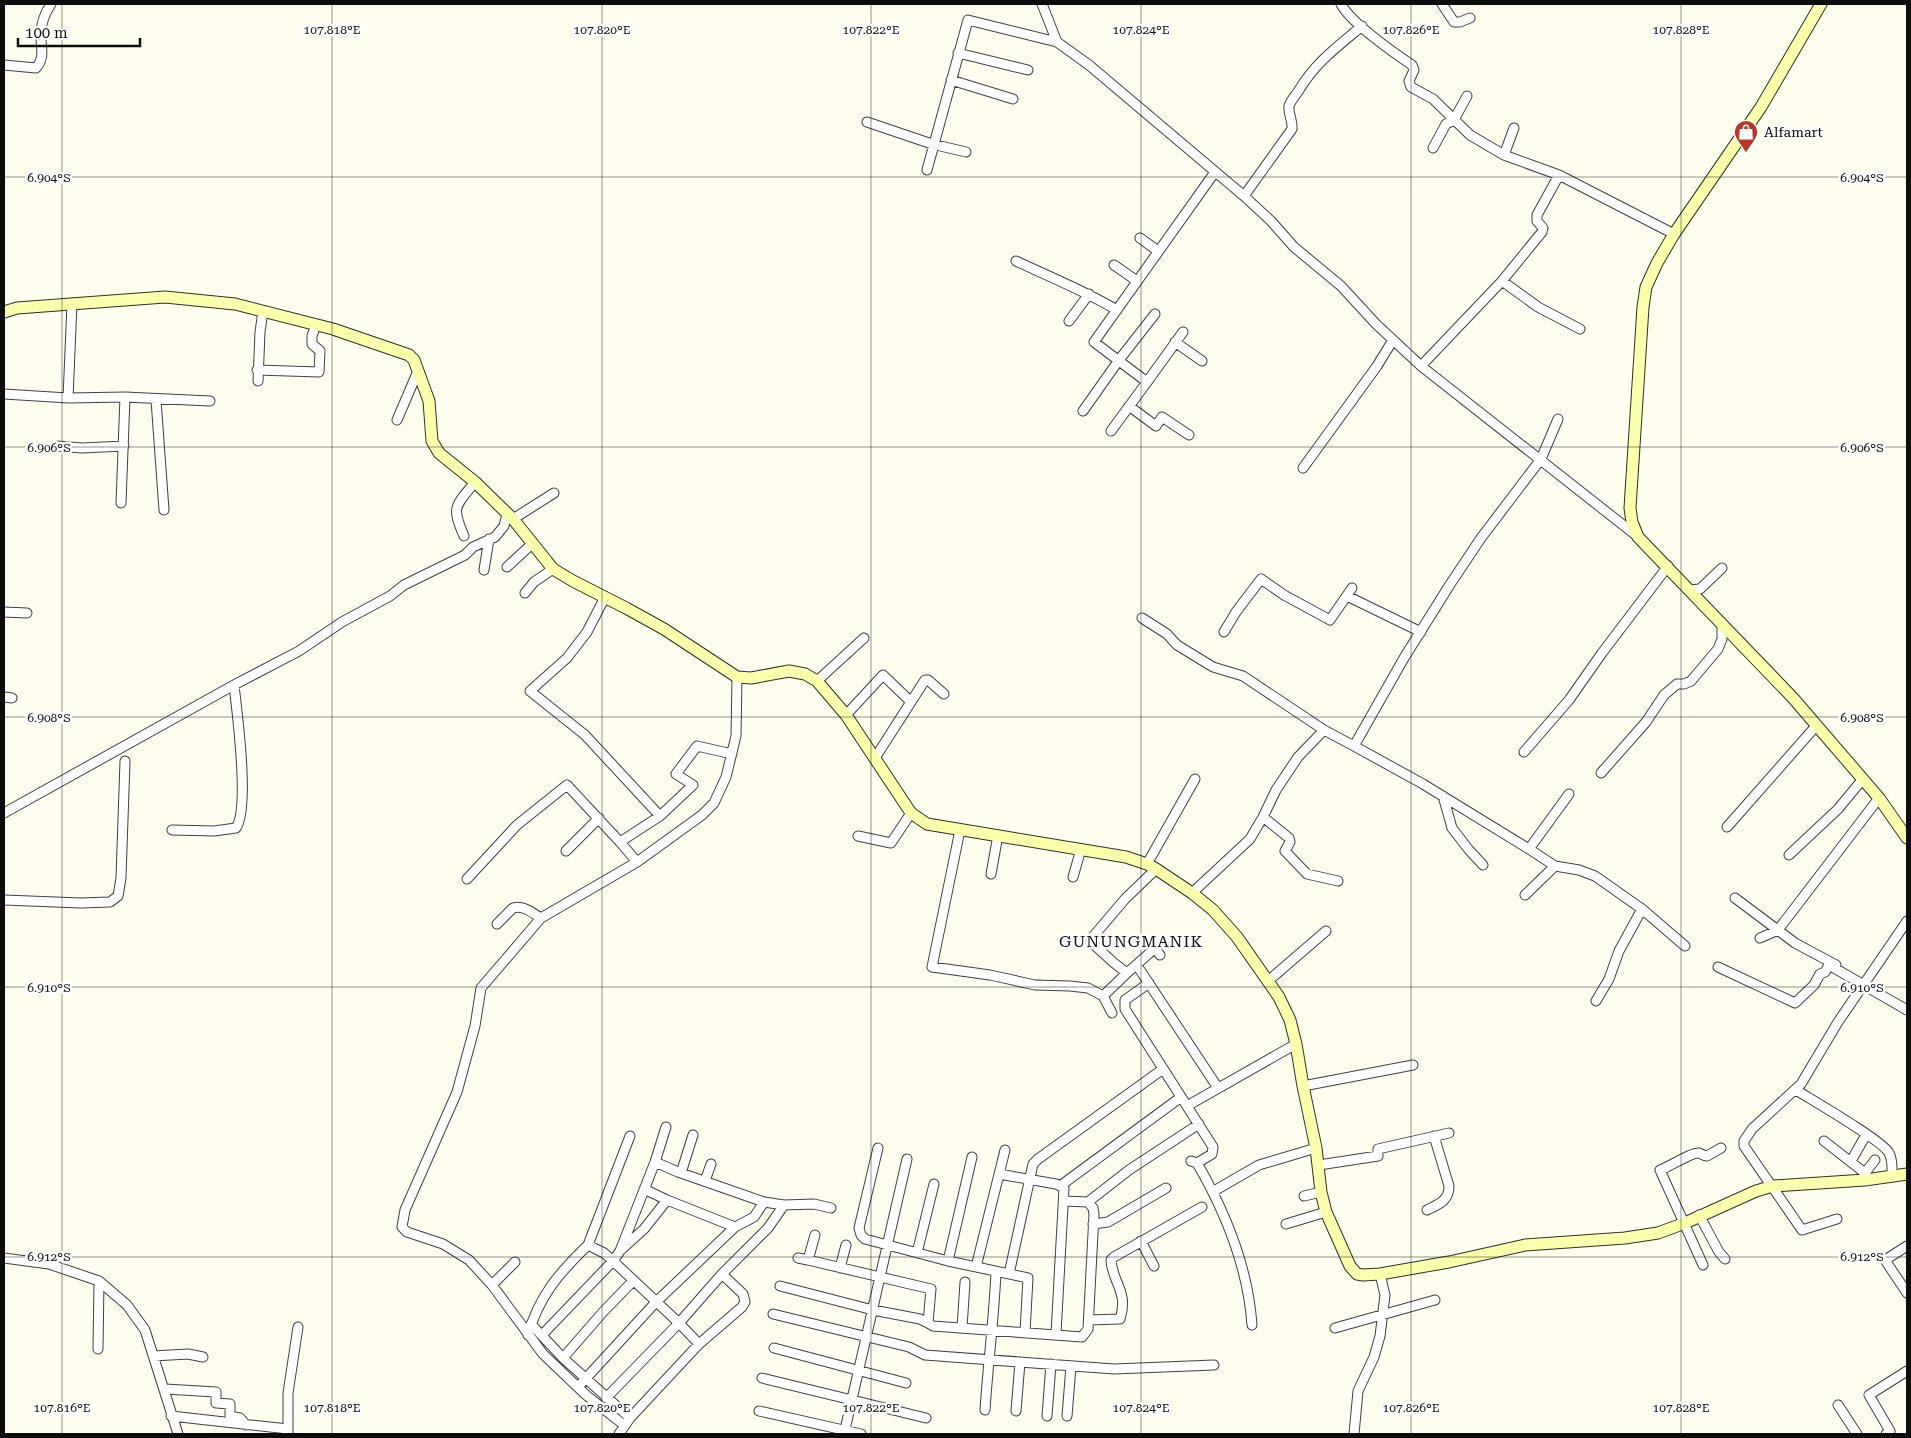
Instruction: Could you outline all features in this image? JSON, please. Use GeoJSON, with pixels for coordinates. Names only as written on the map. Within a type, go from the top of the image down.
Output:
{"type":"FeatureCollection","features":[{"type":"Feature","properties":{"kind":"street"},"geometry":{"type":"LineString","coordinates":[[4,65],[36,68],[39,65],[42,56],[42,24],[51,4]]}},
{"type":"Feature","properties":{"kind":"street"},"geometry":{"type":"LineString","coordinates":[[1042,4],[1057,42]]}},
{"type":"Feature","properties":{"kind":"street"},"geometry":{"type":"LineString","coordinates":[[1341,4],[1344,10],[1362,26],[1412,65],[1414,70],[1410,81],[1411,87],[1434,99],[1470,135],[1504,156],[1559,176],[1674,234]]}},
{"type":"Feature","properties":{"kind":"street"},"geometry":{"type":"LineString","coordinates":[[1442,4],[1454,22],[1470,18]]}},
{"type":"Feature","properties":{"kind":"street"},"geometry":{"type":"LineString","coordinates":[[1638,537],[1632,522],[1630,508],[1643,307],[1650,274],[1674,234],[1761,107],[1821,4]]}},
{"type":"Feature","properties":{"kind":"street"},"geometry":{"type":"LineString","coordinates":[[927,170],[932,144],[968,20],[1057,42],[1089,65],[1244,196],[1271,221],[1294,247],[1341,286],[1421,366],[1638,537],[1793,698],[1879,798],[1907,838]]}},
{"type":"Feature","properties":{"kind":"street"},"geometry":{"type":"LineString","coordinates":[[1244,196],[1292,129],[1290,104],[1308,74],[1362,26]]}},
{"type":"Feature","properties":{"kind":"street"},"geometry":{"type":"LineString","coordinates":[[958,53],[1028,70]]}},
{"type":"Feature","properties":{"kind":"street"},"geometry":{"type":"LineString","coordinates":[[951,80],[1014,99]]}},
{"type":"Feature","properties":{"kind":"street"},"geometry":{"type":"LineString","coordinates":[[1433,148],[1446,124],[1454,120],[1467,96]]}},
{"type":"Feature","properties":{"kind":"street"},"geometry":{"type":"LineString","coordinates":[[867,122],[932,144],[966,152]]}},
{"type":"Feature","properties":{"kind":"street"},"geometry":{"type":"LineString","coordinates":[[1504,156],[1514,128]]}},
{"type":"Feature","properties":{"kind":"street"},"geometry":{"type":"LineString","coordinates":[[1147,382],[1094,342],[1215,172]]}},
{"type":"Feature","properties":{"kind":"street"},"geometry":{"type":"LineString","coordinates":[[1421,366],[1502,281],[1542,232],[1543,228],[1537,221],[1537,215],[1559,176]]}},
{"type":"Feature","properties":{"kind":"street"},"geometry":{"type":"LineString","coordinates":[[1140,238],[1158,250]]}},
{"type":"Feature","properties":{"kind":"street"},"geometry":{"type":"LineString","coordinates":[[1016,262],[1067,286],[1089,294],[1117,310]]}},
{"type":"Feature","properties":{"kind":"street"},"geometry":{"type":"LineString","coordinates":[[1114,265],[1137,281]]}},
{"type":"Feature","properties":{"kind":"street"},"geometry":{"type":"LineString","coordinates":[[1502,281],[1538,307],[1580,329]]}},
{"type":"Feature","properties":{"kind":"street"},"geometry":{"type":"LineString","coordinates":[[1069,321],[1089,294]]}},
{"type":"Feature","properties":{"kind":"street"},"geometry":{"type":"LineString","coordinates":[[4,312],[17,308],[165,296],[235,304],[264,311],[316,325],[409,355],[418,371],[429,401],[432,441],[439,453],[475,482],[510,516],[553,569],[664,629],[737,677],[751,678],[789,671],[804,674],[816,681],[846,714],[892,787],[911,813],[927,824],[1126,857],[1152,866],[1192,893],[1226,922],[1279,997],[1290,1020],[1316,1148],[1321,1192],[1326,1212],[1350,1266],[1361,1275],[1380,1274],[1449,1262],[1525,1244],[1625,1238],[1658,1233],[1756,1191],[1773,1186],[1865,1177],[1892,1177],[1907,1174]]}},
{"type":"Feature","properties":{"kind":"street"},"geometry":{"type":"LineString","coordinates":[[68,398],[72,304]]}},
{"type":"Feature","properties":{"kind":"street"},"geometry":{"type":"LineString","coordinates":[[258,381],[260,332],[264,311]]}},
{"type":"Feature","properties":{"kind":"street"},"geometry":{"type":"LineString","coordinates":[[1083,411],[1118,360],[1154,314]]}},
{"type":"Feature","properties":{"kind":"street"},"geometry":{"type":"LineString","coordinates":[[257,370],[319,372],[320,351],[312,344],[312,336],[316,325]]}},
{"type":"Feature","properties":{"kind":"street"},"geometry":{"type":"LineString","coordinates":[[1111,430],[1183,332]]}},
{"type":"Feature","properties":{"kind":"street"},"geometry":{"type":"LineString","coordinates":[[1304,468],[1377,366],[1393,340]]}},
{"type":"Feature","properties":{"kind":"street"},"geometry":{"type":"LineString","coordinates":[[1175,342],[1202,361]]}},
{"type":"Feature","properties":{"kind":"street"},"geometry":{"type":"LineString","coordinates":[[397,420],[418,371]]}},
{"type":"Feature","properties":{"kind":"street"},"geometry":{"type":"LineString","coordinates":[[4,394],[68,398],[210,401]]}},
{"type":"Feature","properties":{"kind":"street"},"geometry":{"type":"LineString","coordinates":[[121,503],[125,398]]}},
{"type":"Feature","properties":{"kind":"street"},"geometry":{"type":"LineString","coordinates":[[156,400],[164,510]]}},
{"type":"Feature","properties":{"kind":"street"},"geometry":{"type":"LineString","coordinates":[[1129,406],[1156,426],[1162,417],[1189,435]]}},
{"type":"Feature","properties":{"kind":"street"},"geometry":{"type":"LineString","coordinates":[[1354,746],[1404,658],[1449,586],[1481,538],[1540,459],[1558,419]]}},
{"type":"Feature","properties":{"kind":"street"},"geometry":{"type":"LineString","coordinates":[[56,446],[82,448],[124,446]]}},
{"type":"Feature","properties":{"kind":"street"},"geometry":{"type":"LineString","coordinates":[[464,536],[456,518],[456,507],[475,482]]}},
{"type":"Feature","properties":{"kind":"street"},"geometry":{"type":"LineString","coordinates":[[4,813],[299,650],[342,622],[390,596],[404,585],[444,564],[455,561],[474,547],[495,537],[510,516],[554,493]]}},
{"type":"Feature","properties":{"kind":"street"},"geometry":{"type":"LineString","coordinates":[[484,570],[490,539]]}},
{"type":"Feature","properties":{"kind":"street"},"geometry":{"type":"LineString","coordinates":[[507,567],[532,543]]}},
{"type":"Feature","properties":{"kind":"street"},"geometry":{"type":"LineString","coordinates":[[1524,752],[1569,700],[1668,566]]}},
{"type":"Feature","properties":{"kind":"street"},"geometry":{"type":"LineString","coordinates":[[1690,590],[1700,589],[1722,568]]}},
{"type":"Feature","properties":{"kind":"street"},"geometry":{"type":"LineString","coordinates":[[525,593],[534,582],[553,569]]}},
{"type":"Feature","properties":{"kind":"street"},"geometry":{"type":"LineString","coordinates":[[1224,632],[1236,612],[1261,579],[1284,595],[1330,620],[1350,592],[1421,632]]}},
{"type":"Feature","properties":{"kind":"street"},"geometry":{"type":"LineString","coordinates":[[605,598],[587,632],[567,658],[530,691],[585,735],[660,816]]}},
{"type":"Feature","properties":{"kind":"street"},"geometry":{"type":"LineString","coordinates":[[4,612],[27,613]]}},
{"type":"Feature","properties":{"kind":"street"},"geometry":{"type":"LineString","coordinates":[[1142,618],[1167,634],[1177,645],[1218,669],[1243,676],[1324,730],[1443,796],[1555,866],[1579,870],[1595,876],[1642,909],[1685,946]]}},
{"type":"Feature","properties":{"kind":"street"},"geometry":{"type":"LineString","coordinates":[[1601,772],[1646,722],[1667,693],[1677,684],[1691,681],[1710,661],[1720,645],[1722,623]]}},
{"type":"Feature","properties":{"kind":"street"},"geometry":{"type":"LineString","coordinates":[[816,681],[864,638]]}},
{"type":"Feature","properties":{"kind":"street"},"geometry":{"type":"LineString","coordinates":[[846,714],[883,675],[910,701]]}},
{"type":"Feature","properties":{"kind":"street"},"geometry":{"type":"LineString","coordinates":[[627,1422],[578,1387],[543,1354],[492,1285],[469,1260],[442,1244],[408,1232],[402,1227],[405,1210],[457,1092],[475,1026],[481,988],[541,918],[636,862],[702,815],[714,803],[726,777],[736,736],[737,677]]}},
{"type":"Feature","properties":{"kind":"street"},"geometry":{"type":"LineString","coordinates":[[875,758],[910,701],[927,680],[944,694]]}},
{"type":"Feature","properties":{"kind":"street"},"geometry":{"type":"LineString","coordinates":[[172,830],[214,831],[236,828],[240,823],[242,791],[241,754],[234,685]]}},
{"type":"Feature","properties":{"kind":"street"},"geometry":{"type":"LineString","coordinates":[[1727,827],[1816,726]]}},
{"type":"Feature","properties":{"kind":"street"},"geometry":{"type":"LineString","coordinates":[[1192,893],[1250,839],[1276,790],[1298,757],[1324,730]]}},
{"type":"Feature","properties":{"kind":"street"},"geometry":{"type":"LineString","coordinates":[[620,842],[660,816],[693,785],[676,774],[697,746],[732,754]]}},
{"type":"Feature","properties":{"kind":"street"},"geometry":{"type":"LineString","coordinates":[[4,900],[110,902],[118,896],[121,878],[124,761]]}},
{"type":"Feature","properties":{"kind":"street"},"geometry":{"type":"LineString","coordinates":[[1127,973],[1091,942],[1091,938],[1152,866],[1195,779]]}},
{"type":"Feature","properties":{"kind":"street"},"geometry":{"type":"LineString","coordinates":[[1789,855],[1838,809],[1862,780]]}},
{"type":"Feature","properties":{"kind":"street"},"geometry":{"type":"LineString","coordinates":[[467,879],[517,826],[568,785],[636,862]]}},
{"type":"Feature","properties":{"kind":"street"},"geometry":{"type":"LineString","coordinates":[[1529,849],[1569,794]]}},
{"type":"Feature","properties":{"kind":"street"},"geometry":{"type":"LineString","coordinates":[[1443,796],[1452,828],[1483,865]]}},
{"type":"Feature","properties":{"kind":"street"},"geometry":{"type":"LineString","coordinates":[[1760,938],[1778,930],[1879,798]]}},
{"type":"Feature","properties":{"kind":"street"},"geometry":{"type":"LineString","coordinates":[[858,836],[891,843],[911,813]]}},
{"type":"Feature","properties":{"kind":"street"},"geometry":{"type":"LineString","coordinates":[[1263,817],[1289,838],[1290,842],[1285,851],[1306,873],[1338,881]]}},
{"type":"Feature","properties":{"kind":"street"},"geometry":{"type":"LineString","coordinates":[[566,851],[599,818]]}},
{"type":"Feature","properties":{"kind":"street"},"geometry":{"type":"LineString","coordinates":[[960,830],[932,967],[990,975],[1034,985],[1088,988],[1103,996],[1112,1013]]}},
{"type":"Feature","properties":{"kind":"street"},"geometry":{"type":"LineString","coordinates":[[991,874],[998,835]]}},
{"type":"Feature","properties":{"kind":"street"},"geometry":{"type":"LineString","coordinates":[[1073,877],[1081,849]]}},
{"type":"Feature","properties":{"kind":"street"},"geometry":{"type":"LineString","coordinates":[[1525,895],[1555,866]]}},
{"type":"Feature","properties":{"kind":"street"},"geometry":{"type":"LineString","coordinates":[[1735,898],[1795,943],[1864,982],[1907,1010]]}},
{"type":"Feature","properties":{"kind":"street"},"geometry":{"type":"LineString","coordinates":[[497,924],[516,907],[523,908],[541,918]]}},
{"type":"Feature","properties":{"kind":"street"},"geometry":{"type":"LineString","coordinates":[[1596,1001],[1607,983],[1619,951],[1642,909]]}},
{"type":"Feature","properties":{"kind":"street"},"geometry":{"type":"LineString","coordinates":[[1837,1219],[1802,1230],[1744,1146],[1744,1141],[1752,1129],[1796,1090],[1864,982],[1907,921]]}},
{"type":"Feature","properties":{"kind":"street"},"geometry":{"type":"LineString","coordinates":[[1268,981],[1326,931]]}},
{"type":"Feature","properties":{"kind":"street"},"geometry":{"type":"LineString","coordinates":[[1103,996],[1153,950],[1156,950],[1160,955]]}},
{"type":"Feature","properties":{"kind":"street"},"geometry":{"type":"LineString","coordinates":[[1718,967],[1795,1003],[1814,985],[1820,974],[1825,972],[1830,965],[1864,982]]}},
{"type":"Feature","properties":{"kind":"street"},"geometry":{"type":"LineString","coordinates":[[1140,970],[1218,1088]]}},
{"type":"Feature","properties":{"kind":"street"},"geometry":{"type":"LineString","coordinates":[[1149,983],[1125,1000],[1125,1009],[1214,1151],[1212,1154],[1194,1162],[1214,1192],[1236,1245],[1251,1302],[1252,1325]]}},
{"type":"Feature","properties":{"kind":"street"},"geometry":{"type":"LineString","coordinates":[[1187,1106],[1296,1044]]}},
{"type":"Feature","properties":{"kind":"street"},"geometry":{"type":"LineString","coordinates":[[1303,1086],[1413,1065]]}},
{"type":"Feature","properties":{"kind":"street"},"geometry":{"type":"LineString","coordinates":[[1009,1274],[1033,1164],[1163,1069]]}},
{"type":"Feature","properties":{"kind":"street"},"geometry":{"type":"LineString","coordinates":[[1796,1090],[1866,1134],[1888,1151],[1892,1165],[1892,1177]]}},
{"type":"Feature","properties":{"kind":"street"},"geometry":{"type":"LineString","coordinates":[[1060,1186],[1181,1097]]}},
{"type":"Feature","properties":{"kind":"street"},"geometry":{"type":"LineString","coordinates":[[1064,1201],[1088,1202],[1129,1170],[1198,1124]]}},
{"type":"Feature","properties":{"kind":"street"},"geometry":{"type":"LineString","coordinates":[[620,1251],[655,1162],[666,1128]]}},
{"type":"Feature","properties":{"kind":"street"},"geometry":{"type":"LineString","coordinates":[[1319,1165],[1378,1156],[1378,1148],[1449,1133]]}},
{"type":"Feature","properties":{"kind":"street"},"geometry":{"type":"LineString","coordinates":[[1851,1161],[1866,1134]]}},
{"type":"Feature","properties":{"kind":"street"},"geometry":{"type":"LineString","coordinates":[[681,1173],[693,1135]]}},
{"type":"Feature","properties":{"kind":"street"},"geometry":{"type":"LineString","coordinates":[[528,1335],[542,1297],[558,1276],[588,1245],[630,1136]]}},
{"type":"Feature","properties":{"kind":"street"},"geometry":{"type":"LineString","coordinates":[[1427,1210],[1444,1202],[1449,1193],[1449,1186],[1434,1136]]}},
{"type":"Feature","properties":{"kind":"street"},"geometry":{"type":"LineString","coordinates":[[1824,1141],[1851,1161],[1865,1177]]}},
{"type":"Feature","properties":{"kind":"street"},"geometry":{"type":"LineString","coordinates":[[878,1148],[859,1228],[861,1235],[865,1239],[888,1246],[1028,1278],[1025,1332]]}},
{"type":"Feature","properties":{"kind":"street"},"geometry":{"type":"LineString","coordinates":[[1214,1192],[1259,1165],[1316,1148]]}},
{"type":"Feature","properties":{"kind":"street"},"geometry":{"type":"LineString","coordinates":[[1704,1265],[1660,1170],[1676,1164],[1686,1157],[1699,1153],[1707,1156],[1721,1148]]}},
{"type":"Feature","properties":{"kind":"street"},"geometry":{"type":"LineString","coordinates":[[976,1267],[1005,1150]]}},
{"type":"Feature","properties":{"kind":"street"},"geometry":{"type":"LineString","coordinates":[[948,1261],[972,1157]]}},
{"type":"Feature","properties":{"kind":"street"},"geometry":{"type":"LineString","coordinates":[[845,1432],[908,1159]]}},
{"type":"Feature","properties":{"kind":"street"},"geometry":{"type":"LineString","coordinates":[[1865,1177],[1875,1160]]}},
{"type":"Feature","properties":{"kind":"street"},"geometry":{"type":"LineString","coordinates":[[655,1162],[705,1182],[764,1202],[784,1205],[814,1204],[831,1208]]}},
{"type":"Feature","properties":{"kind":"street"},"geometry":{"type":"LineString","coordinates":[[705,1182],[711,1164]]}},
{"type":"Feature","properties":{"kind":"street"},"geometry":{"type":"LineString","coordinates":[[999,1174],[1064,1188],[1056,1334]]}},
{"type":"Feature","properties":{"kind":"street"},"geometry":{"type":"LineString","coordinates":[[917,1253],[934,1184]]}},
{"type":"Feature","properties":{"kind":"street"},"geometry":{"type":"LineString","coordinates":[[1093,1224],[1108,1222],[1166,1188]]}},
{"type":"Feature","properties":{"kind":"street"},"geometry":{"type":"LineString","coordinates":[[644,1189],[667,1200],[735,1226]]}},
{"type":"Feature","properties":{"kind":"street"},"geometry":{"type":"LineString","coordinates":[[1304,1196],[1321,1192]]}},
{"type":"Feature","properties":{"kind":"street"},"geometry":{"type":"LineString","coordinates":[[542,1336],[613,1261],[620,1251],[644,1229],[667,1200]]}},
{"type":"Feature","properties":{"kind":"street"},"geometry":{"type":"LineString","coordinates":[[578,1387],[656,1302],[735,1226],[754,1217],[764,1202]]}},
{"type":"Feature","properties":{"kind":"street"},"geometry":{"type":"LineString","coordinates":[[780,1286],[873,1310],[920,1319],[932,1326],[1082,1337],[1087,1332],[1089,1320],[1093,1208],[1088,1202]]}},
{"type":"Feature","properties":{"kind":"street"},"geometry":{"type":"LineString","coordinates":[[606,1398],[679,1323],[722,1274],[768,1228],[784,1205]]}},
{"type":"Feature","properties":{"kind":"street"},"geometry":{"type":"LineString","coordinates":[[1089,1320],[1120,1319],[1121,1289],[1111,1264],[1114,1256],[1202,1207]]}},
{"type":"Feature","properties":{"kind":"street"},"geometry":{"type":"LineString","coordinates":[[1286,1224],[1326,1212]]}},
{"type":"Feature","properties":{"kind":"street"},"geometry":{"type":"LineString","coordinates":[[1699,1216],[1719,1252],[1725,1258]]}},
{"type":"Feature","properties":{"kind":"street"},"geometry":{"type":"LineString","coordinates":[[808,1260],[815,1235]]}},
{"type":"Feature","properties":{"kind":"street"},"geometry":{"type":"LineString","coordinates":[[1141,1241],[1154,1266]]}},
{"type":"Feature","properties":{"kind":"street"},"geometry":{"type":"LineString","coordinates":[[588,1245],[604,1253],[613,1261],[679,1323],[698,1344]]}},
{"type":"Feature","properties":{"kind":"street"},"geometry":{"type":"LineString","coordinates":[[840,1268],[846,1245]]}},
{"type":"Feature","properties":{"kind":"street"},"geometry":{"type":"LineString","coordinates":[[1907,1246],[1885,1260],[1907,1293]]}},
{"type":"Feature","properties":{"kind":"street"},"geometry":{"type":"LineString","coordinates":[[4,1258],[49,1264],[99,1280],[127,1305],[145,1330],[165,1388],[171,1416],[178,1434]]}},
{"type":"Feature","properties":{"kind":"street"},"geometry":{"type":"LineString","coordinates":[[798,1258],[932,1289]]}},
{"type":"Feature","properties":{"kind":"street"},"geometry":{"type":"LineString","coordinates":[[492,1285],[515,1262]]}},
{"type":"Feature","properties":{"kind":"street"},"geometry":{"type":"LineString","coordinates":[[985,1410],[990,1330],[994,1321],[996,1272]]}},
{"type":"Feature","properties":{"kind":"street"},"geometry":{"type":"LineString","coordinates":[[619,1434],[627,1422],[698,1344],[742,1307],[745,1302],[742,1294],[722,1274]]}},
{"type":"Feature","properties":{"kind":"street"},"geometry":{"type":"LineString","coordinates":[[1354,1434],[1358,1391],[1374,1357],[1380,1336],[1385,1295],[1380,1274]]}},
{"type":"Feature","properties":{"kind":"street"},"geometry":{"type":"LineString","coordinates":[[928,1323],[933,1279]]}},
{"type":"Feature","properties":{"kind":"street"},"geometry":{"type":"LineString","coordinates":[[98,1349],[99,1280]]}},
{"type":"Feature","properties":{"kind":"street"},"geometry":{"type":"LineString","coordinates":[[563,1358],[602,1312],[633,1281]]}},
{"type":"Feature","properties":{"kind":"street"},"geometry":{"type":"LineString","coordinates":[[962,1328],[965,1282]]}},
{"type":"Feature","properties":{"kind":"street"},"geometry":{"type":"LineString","coordinates":[[1335,1328],[1434,1300]]}},
{"type":"Feature","properties":{"kind":"street"},"geometry":{"type":"LineString","coordinates":[[773,1314],[909,1348],[925,1355],[1114,1369],[1214,1365]]}},
{"type":"Feature","properties":{"kind":"street"},"geometry":{"type":"LineString","coordinates":[[531,1324],[563,1358],[606,1398],[627,1422]]}},
{"type":"Feature","properties":{"kind":"street"},"geometry":{"type":"LineString","coordinates":[[171,1416],[288,1432],[288,1393],[298,1327]]}},
{"type":"Feature","properties":{"kind":"street"},"geometry":{"type":"LineString","coordinates":[[774,1348],[906,1383]]}},
{"type":"Feature","properties":{"kind":"street"},"geometry":{"type":"LineString","coordinates":[[153,1356],[188,1354],[203,1357]]}},
{"type":"Feature","properties":{"kind":"street"},"geometry":{"type":"LineString","coordinates":[[1016,1410],[1020,1362]]}},
{"type":"Feature","properties":{"kind":"street"},"geometry":{"type":"LineString","coordinates":[[1048,1416],[1051,1364]]}},
{"type":"Feature","properties":{"kind":"street"},"geometry":{"type":"LineString","coordinates":[[1067,1416],[1070,1366]]}},
{"type":"Feature","properties":{"kind":"street"},"geometry":{"type":"LineString","coordinates":[[1886,1434],[1890,1431],[1869,1395],[1907,1371]]}},
{"type":"Feature","properties":{"kind":"street"},"geometry":{"type":"LineString","coordinates":[[762,1378],[926,1418]]}},
{"type":"Feature","properties":{"kind":"street"},"geometry":{"type":"LineString","coordinates":[[165,1388],[216,1392],[216,1403],[230,1404],[230,1416],[240,1418],[246,1425]]}},
{"type":"Feature","properties":{"kind":"street"},"geometry":{"type":"LineString","coordinates":[[1838,1405],[1857,1434]]}},
{"type":"Feature","properties":{"kind":"street"},"geometry":{"type":"LineString","coordinates":[[759,1411],[845,1432],[861,1434]]}},
{"type":"Feature","properties":{"kind":"place","name":"Alfamart"},"geometry":{"type":"Point","coordinates":[1746,153]}},
{"type":"Feature","properties":{"kind":"district","name":"GUNUNGMANIK"},"geometry":{"type":"Point","coordinates":[1131,941]}}]}
